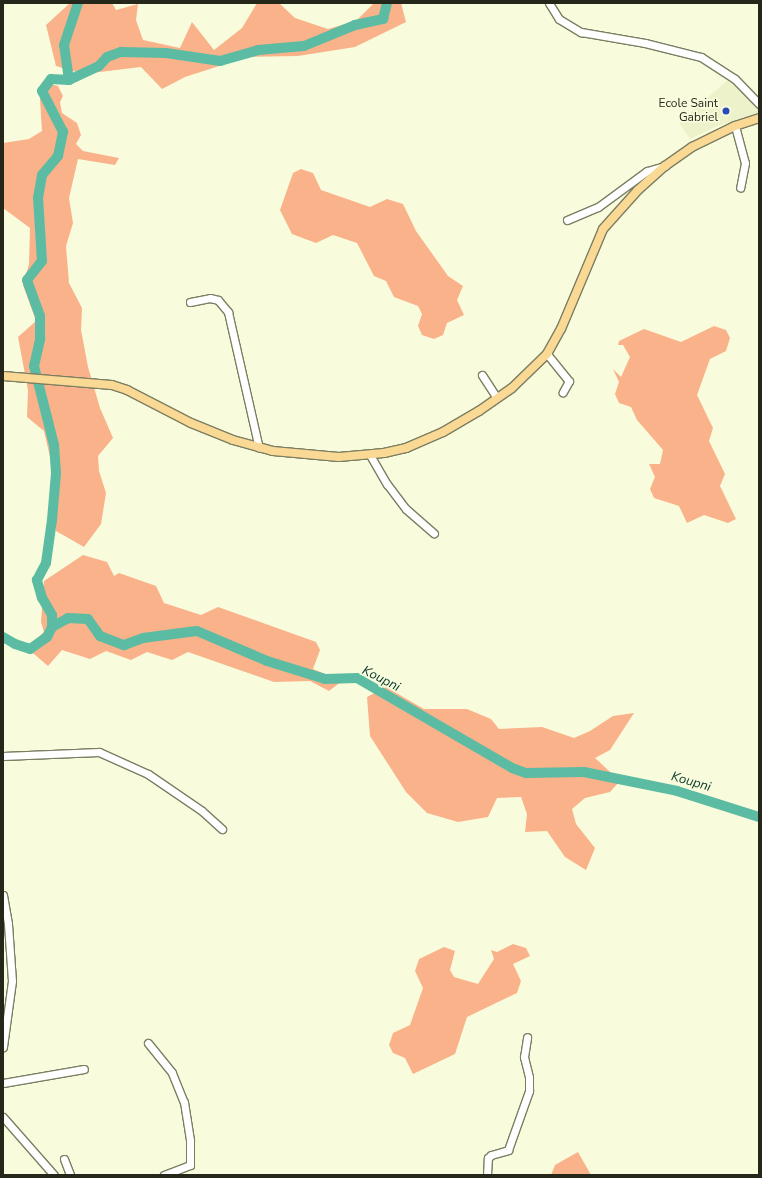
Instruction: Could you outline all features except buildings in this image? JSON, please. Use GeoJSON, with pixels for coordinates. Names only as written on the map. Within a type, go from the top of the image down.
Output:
{"type":"FeatureCollection","features":[{"type":"Feature","properties":{"kind":"main road"},"geometry":{"type":"LineString","coordinates":[[3,376],[29,380],[112,385],[127,390],[191,423],[259,448],[317,457],[370,455],[406,448],[462,422],[497,398],[525,376],[547,354],[561,329],[603,229],[634,195],[665,166],[692,147],[735,126],[759,118]]}},
{"type":"Feature","properties":{"kind":"street"},"geometry":{"type":"LineString","coordinates":[[549,3],[559,19],[581,32],[646,42],[701,57],[735,79],[759,104]]}},
{"type":"Feature","properties":{"kind":"street"},"geometry":{"type":"LineString","coordinates":[[735,126],[744,163],[740,188]]}},
{"type":"Feature","properties":{"kind":"street"},"geometry":{"type":"LineString","coordinates":[[567,220],[598,207],[647,171],[665,166]]}},
{"type":"Feature","properties":{"kind":"street"},"geometry":{"type":"LineString","coordinates":[[190,302],[210,298],[218,300],[228,312],[259,448]]}},
{"type":"Feature","properties":{"kind":"street"},"geometry":{"type":"LineString","coordinates":[[547,354],[569,382],[563,392]]}},
{"type":"Feature","properties":{"kind":"street"},"geometry":{"type":"LineString","coordinates":[[482,375],[497,398]]}},
{"type":"Feature","properties":{"kind":"street"},"geometry":{"type":"LineString","coordinates":[[370,455],[383,479],[406,509],[434,533]]}},
{"type":"Feature","properties":{"kind":"street"},"geometry":{"type":"LineString","coordinates":[[3,756],[99,752],[148,774],[202,811],[222,829]]}},
{"type":"Feature","properties":{"kind":"street"},"geometry":{"type":"LineString","coordinates":[[3,895],[12,981],[3,1047]]}},
{"type":"Feature","properties":{"kind":"street"},"geometry":{"type":"LineString","coordinates":[[487,1175],[488,1158],[491,1154],[508,1150],[529,1091],[529,1077],[524,1057],[527,1037]]}},
{"type":"Feature","properties":{"kind":"street"},"geometry":{"type":"LineString","coordinates":[[148,1043],[172,1073],[184,1102],[190,1141],[190,1165],[164,1175]]}},
{"type":"Feature","properties":{"kind":"street"},"geometry":{"type":"LineString","coordinates":[[3,1083],[84,1069]]}},
{"type":"Feature","properties":{"kind":"street"},"geometry":{"type":"LineString","coordinates":[[3,1117],[54,1175]]}},
{"type":"Feature","properties":{"kind":"street"},"geometry":{"type":"LineString","coordinates":[[64,1159],[70,1175]]}},
{"type":"Feature","properties":{"kind":"shaded area"},"geometry":{"type":"Polygon","coordinates":[[[70,3],[112,3],[116,10],[138,4],[136,20],[143,40],[180,48],[192,22],[214,50],[242,28],[257,3],[279,3],[295,18],[328,29],[356,21],[374,3],[401,3],[406,22],[355,47],[298,56],[247,57],[185,77],[162,89],[141,67],[83,74],[56,66],[46,25],[70,3]]]}},
{"type":"Feature","properties":{"kind":"shaded area","name":"Ecole Saint Gabriel"},"geometry":{"type":"Polygon","coordinates":[[[730,78],[759,107],[759,114],[717,126],[690,139],[679,123],[730,78]]]}},
{"type":"Feature","properties":{"kind":"shaded area"},"geometry":{"type":"Polygon","coordinates":[[[46,83],[58,86],[63,96],[60,102],[62,113],[77,123],[81,135],[76,144],[83,151],[119,158],[115,165],[78,159],[69,198],[73,223],[66,246],[69,283],[82,308],[81,330],[88,367],[100,408],[113,438],[98,456],[99,471],[106,493],[101,524],[84,547],[56,531],[50,495],[54,474],[44,431],[27,417],[28,390],[18,337],[36,321],[23,285],[29,264],[30,228],[3,208],[3,143],[29,139],[42,131],[40,99],[46,83]]]}},
{"type":"Feature","properties":{"kind":"shaded area"},"geometry":{"type":"Polygon","coordinates":[[[301,169],[313,173],[321,190],[370,207],[387,199],[403,204],[416,231],[448,276],[463,286],[457,300],[464,315],[447,323],[443,335],[434,339],[422,335],[418,326],[422,314],[418,306],[394,297],[386,281],[374,276],[357,243],[333,235],[316,243],[292,234],[280,210],[293,173],[301,169]]]}},
{"type":"Feature","properties":{"kind":"shaded area"},"geometry":{"type":"Polygon","coordinates":[[[714,326],[726,330],[730,338],[726,351],[710,359],[697,395],[713,428],[709,441],[725,474],[720,486],[736,519],[728,523],[704,515],[687,523],[679,506],[654,498],[650,489],[655,477],[649,464],[660,464],[663,450],[637,420],[631,407],[619,403],[615,394],[619,382],[613,369],[621,377],[630,357],[623,345],[618,345],[619,341],[644,329],[681,342],[714,326]]]}},
{"type":"Feature","properties":{"kind":"shaded area"},"geometry":{"type":"Polygon","coordinates":[[[83,555],[107,562],[114,576],[119,573],[156,586],[164,603],[201,615],[218,607],[316,642],[320,650],[313,669],[342,681],[329,691],[310,681],[274,682],[188,652],[172,660],[147,652],[131,660],[106,651],[90,659],[62,650],[48,666],[27,648],[44,632],[41,622],[44,581],[83,555]]]}},
{"type":"Feature","properties":{"kind":"shaded area"},"geometry":{"type":"Polygon","coordinates":[[[386,687],[424,709],[467,709],[491,719],[499,729],[542,727],[574,738],[590,731],[613,716],[634,713],[610,750],[595,758],[620,781],[610,792],[585,798],[572,809],[576,824],[595,848],[586,870],[565,857],[547,831],[525,832],[527,814],[521,797],[497,798],[488,817],[458,822],[427,813],[406,792],[370,736],[367,697],[386,687]]]}},
{"type":"Feature","properties":{"kind":"shaded area"},"geometry":{"type":"Polygon","coordinates":[[[513,944],[526,948],[530,956],[513,964],[521,981],[517,993],[467,1017],[455,1054],[413,1074],[405,1058],[393,1053],[389,1045],[393,1033],[410,1025],[423,988],[415,971],[419,959],[444,947],[455,951],[450,970],[454,977],[478,984],[494,959],[491,950],[497,952],[513,944]]]}},
{"type":"Feature","properties":{"kind":"shaded area"},"geometry":{"type":"Polygon","coordinates":[[[578,1152],[591,1175],[551,1175],[555,1165],[578,1152]]]}},
{"type":"Feature","properties":{"kind":"waterway"},"geometry":{"type":"LineString","coordinates":[[69,80],[64,45],[78,3]]}},
{"type":"Feature","properties":{"kind":"waterway"},"geometry":{"type":"LineString","coordinates":[[52,627],[52,615],[42,598],[37,580],[46,563],[52,520],[56,473],[54,445],[34,366],[40,339],[40,316],[27,280],[42,261],[38,198],[42,175],[58,156],[63,132],[42,91],[51,79],[69,80],[99,66],[107,57],[121,52],[166,53],[220,61],[258,50],[304,46],[355,25],[383,19],[387,3]]}},
{"type":"Feature","properties":{"kind":"waterway","name":"Koupni"},"geometry":{"type":"LineString","coordinates":[[3,637],[15,644],[30,649],[47,637],[52,627],[68,618],[88,619],[100,636],[124,645],[143,638],[197,631],[267,661],[325,679],[357,678],[512,768],[526,773],[584,772],[677,791],[759,817]]}},
{"type":"Feature","properties":{"kind":"place","name":"Ecole Saint Gabriel"},"geometry":{"type":"Point","coordinates":[726,111]}}]}
